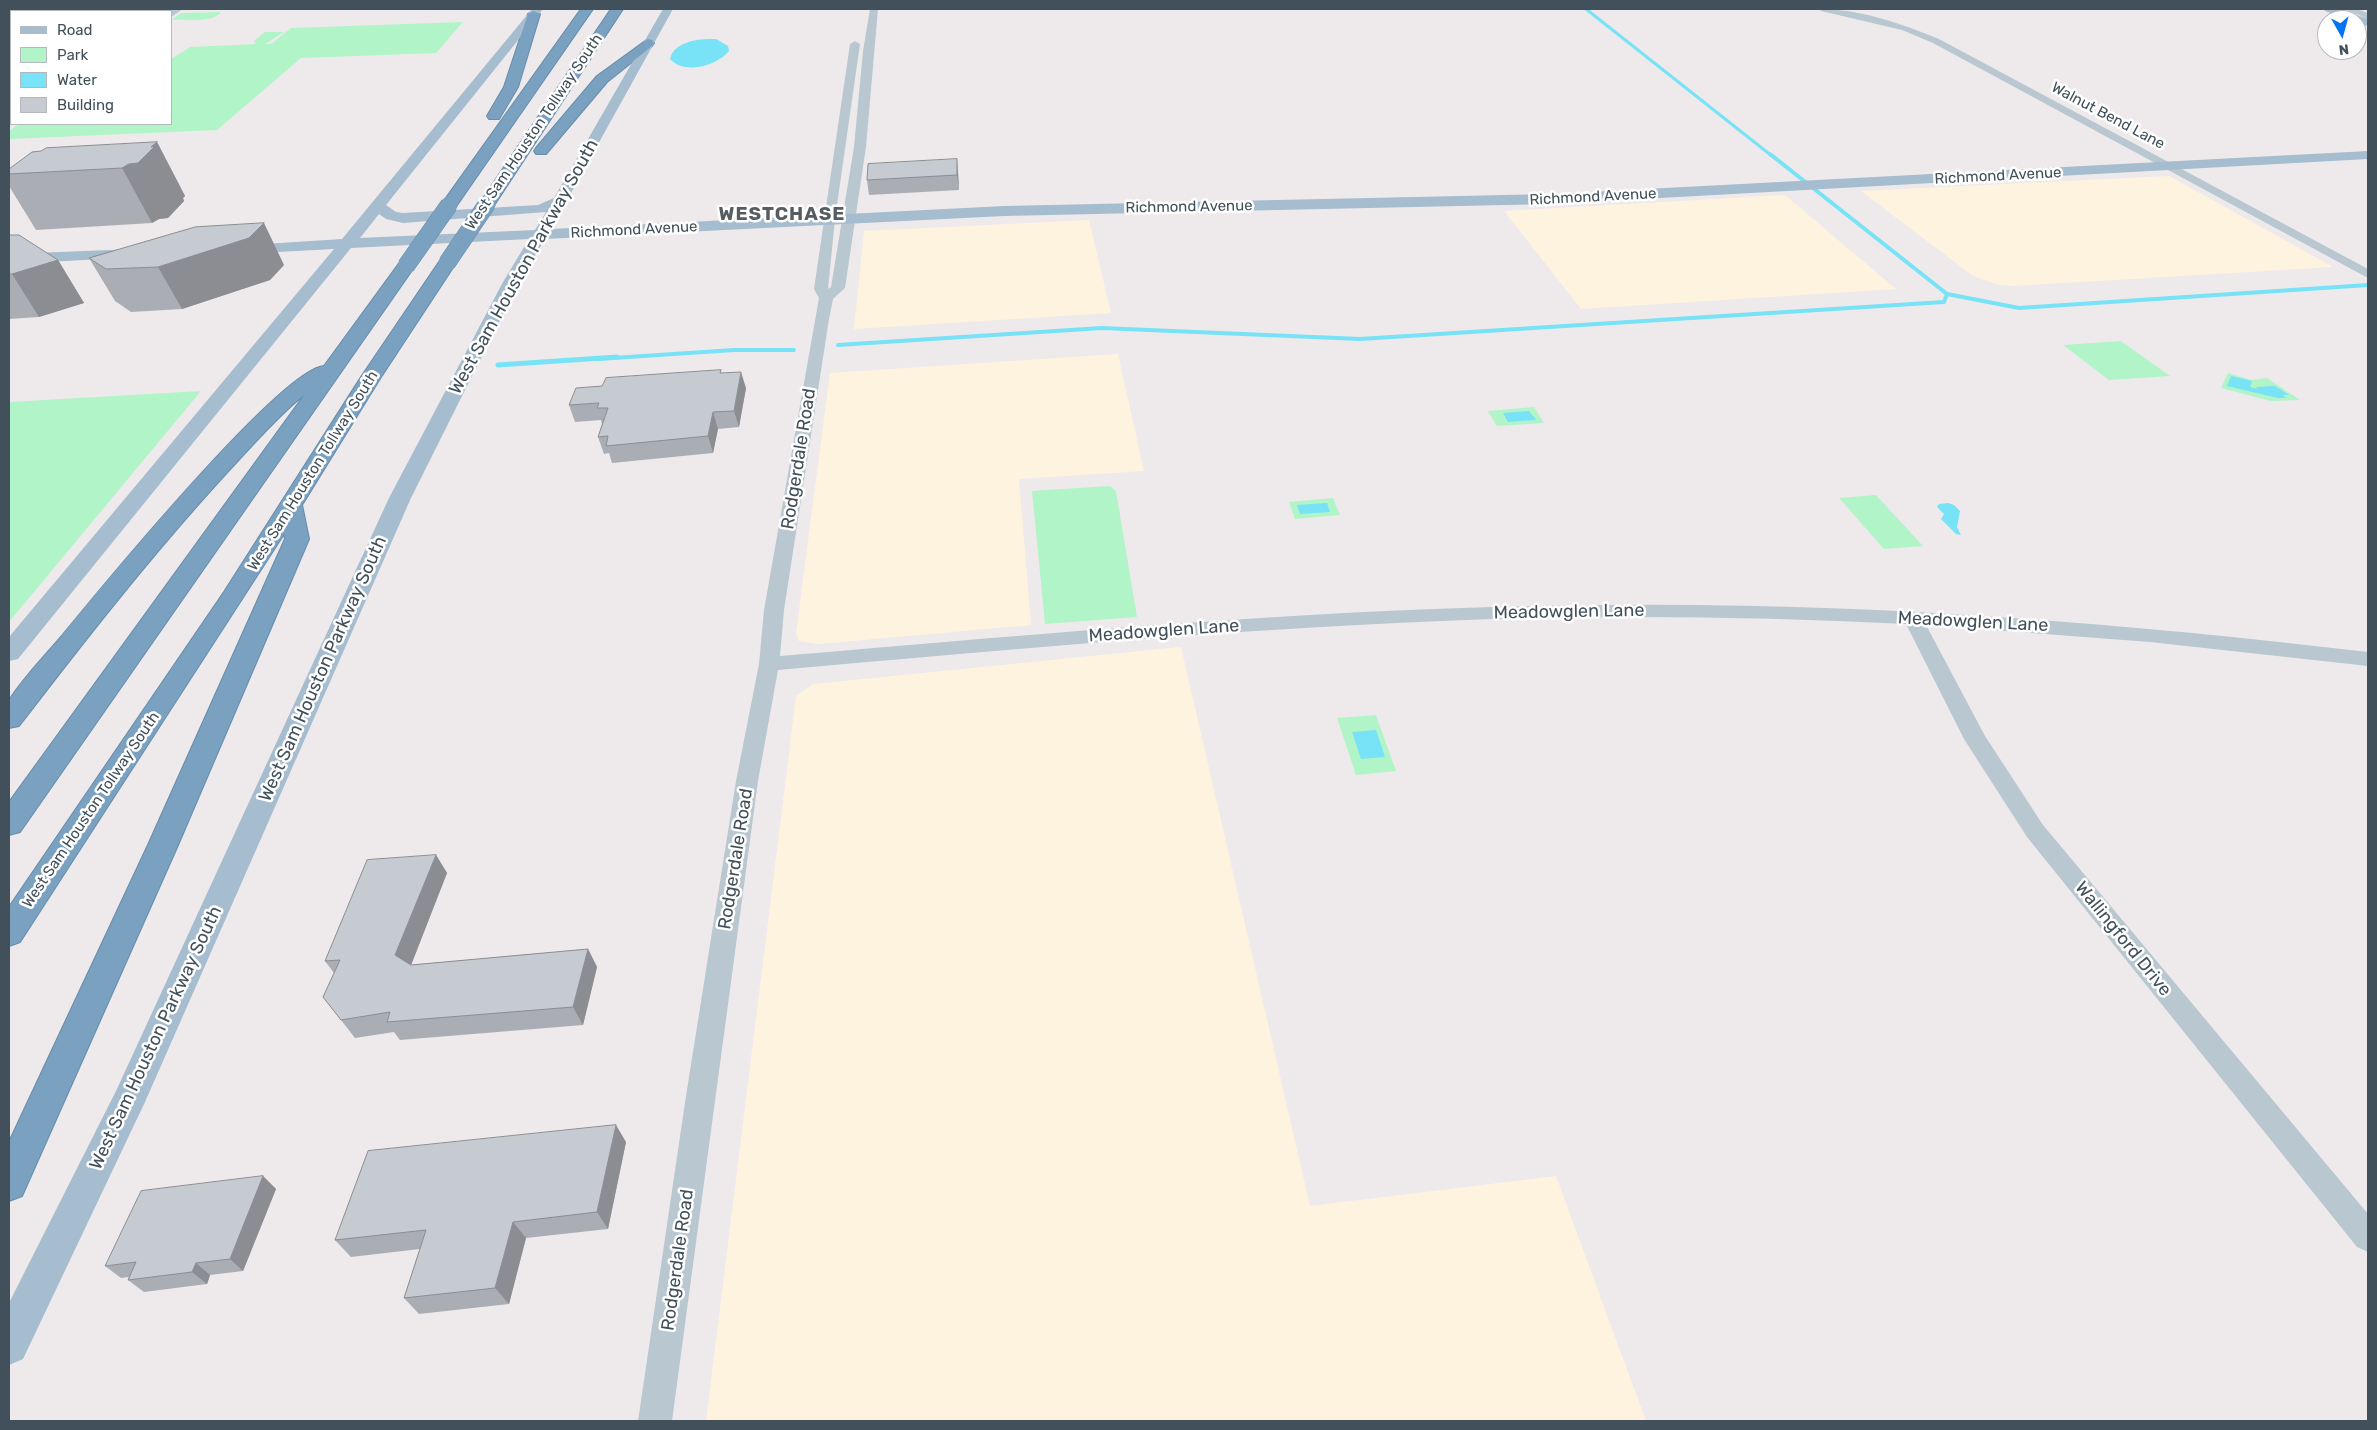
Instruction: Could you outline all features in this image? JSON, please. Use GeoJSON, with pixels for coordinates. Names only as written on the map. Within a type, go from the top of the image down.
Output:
{"type":"FeatureCollection","features":[{"type":"Feature","properties":{"kind":"highway","name":"West Sam Houston Tollway South"},"geometry":{"type":"LineString","coordinates":[[9,824],[587,9]]}},
{"type":"Feature","properties":{"kind":"highway"},"geometry":{"type":"LineString","coordinates":[[588,52],[584,42],[606,9]]}},
{"type":"Feature","properties":{"kind":"highway","name":"West Sam Houston Tollway South"},"geometry":{"type":"LineString","coordinates":[[9,933],[236,593],[372,377],[473,224],[489,204],[617,9]]}},
{"type":"Feature","properties":{"kind":"highway"},"geometry":{"type":"LineString","coordinates":[[472,173],[463,163],[511,87],[536,11]]}},
{"type":"Feature","properties":{"kind":"highway"},"geometry":{"type":"LineString","coordinates":[[489,204],[531,163],[602,79],[648,42]]}},
{"type":"Feature","properties":{"kind":"highway"},"geometry":{"type":"LineString","coordinates":[[9,719],[89,618],[192,496],[298,386],[337,363]]}},
{"type":"Feature","properties":{"kind":"highway"},"geometry":{"type":"LineString","coordinates":[[9,1183],[163,845],[297,539],[291,505]]}},
{"type":"Feature","properties":{"kind":"main road","name":"West Sam Houston Parkway South"},"geometry":{"type":"LineString","coordinates":[[9,1346],[128,1102],[506,265],[545,228],[668,9]]}},
{"type":"Feature","properties":{"kind":"main road"},"geometry":{"type":"LineString","coordinates":[[2329,9],[2368,23]]}},
{"type":"Feature","properties":{"kind":"main road"},"geometry":{"type":"LineString","coordinates":[[9,654],[326,270],[351,237],[378,207],[536,11]]}},
{"type":"Feature","properties":{"kind":"main road","name":"Richmond Avenue"},"geometry":{"type":"LineString","coordinates":[[1552,194],[1688,181],[2368,145]]}},
{"type":"Feature","properties":{"kind":"main road"},"geometry":{"type":"LineString","coordinates":[[2320,147],[2340,157]]}},
{"type":"Feature","properties":{"kind":"main road","name":"Richmond Avenue"},"geometry":{"type":"LineString","coordinates":[[351,237],[259,235],[227,242],[351,237],[545,228],[1005,205],[1700,192],[2368,155]]}},
{"type":"Feature","properties":{"kind":"main road"},"geometry":{"type":"LineString","coordinates":[[2000,165],[2016,174]]}},
{"type":"Feature","properties":{"kind":"main road"},"geometry":{"type":"LineString","coordinates":[[1688,181],[1700,192]]}},
{"type":"Feature","properties":{"kind":"main road"},"geometry":{"type":"LineString","coordinates":[[378,207],[390,216],[402,218],[519,212],[540,209],[561,201]]}},
{"type":"Feature","properties":{"kind":"main road"},"geometry":{"type":"LineString","coordinates":[[9,247],[145,247],[72,256],[9,259]]}},
{"type":"Feature","properties":{"kind":"main road"},"geometry":{"type":"LineString","coordinates":[[326,270],[347,258],[374,253],[481,248],[506,265]]}},
{"type":"Feature","properties":{"kind":"street","name":"Walnut Bend Lane"},"geometry":{"type":"LineString","coordinates":[[1824,9],[1872,18],[1918,33],[2368,274]]}},
{"type":"Feature","properties":{"kind":"street"},"geometry":{"type":"LineString","coordinates":[[2349,9],[2368,16]]}},
{"type":"Feature","properties":{"kind":"street"},"geometry":{"type":"LineString","coordinates":[[860,12],[874,10]]}},
{"type":"Feature","properties":{"kind":"street","name":"Rodgerdale Road"},"geometry":{"type":"LineString","coordinates":[[826,298],[838,288],[860,147],[864,88],[874,10]]}},
{"type":"Feature","properties":{"kind":"street","name":"Rodgerdale Road"},"geometry":{"type":"LineString","coordinates":[[655,1421],[747,781],[769,664],[774,610],[826,298],[821,289],[829,214],[856,36]]}},
{"type":"Feature","properties":{"kind":"street"},"geometry":{"type":"LineString","coordinates":[[854,52],[868,51]]}},
{"type":"Feature","properties":{"kind":"street"},"geometry":{"type":"LineString","coordinates":[[848,89],[864,88]]}},
{"type":"Feature","properties":{"kind":"street"},"geometry":{"type":"LineString","coordinates":[[840,146],[860,147]]}},
{"type":"Feature","properties":{"kind":"street","name":"Meadowglen Lane"},"geometry":{"type":"LineString","coordinates":[[769,664],[1155,630],[1494,613],[1622,611],[1913,618],[2079,628],[2368,659]]}},
{"type":"Feature","properties":{"kind":"street","name":"Wallingford Drive"},"geometry":{"type":"LineString","coordinates":[[1913,618],[1975,739],[2035,831],[2368,1237]]}},
{"type":"Feature","properties":{"kind":"shaded area"},"geometry":{"type":"Polygon","coordinates":[[[2169,176],[2333,267],[2013,286],[1999,285],[1973,276],[1861,191],[2169,176]]]}},
{"type":"Feature","properties":{"kind":"shaded area"},"geometry":{"type":"Polygon","coordinates":[[[1785,195],[1896,289],[1581,309],[1504,211],[1785,195]]]}},
{"type":"Feature","properties":{"kind":"shaded area"},"geometry":{"type":"Polygon","coordinates":[[[1089,220],[1111,313],[854,329],[864,231],[1089,220]]]}},
{"type":"Feature","properties":{"kind":"shaded area"},"geometry":{"type":"Polygon","coordinates":[[[1118,354],[1144,471],[1019,479],[1031,625],[819,644],[799,641],[796,633],[830,373],[1118,354]]]}},
{"type":"Feature","properties":{"kind":"shaded area"},"geometry":{"type":"Polygon","coordinates":[[[1181,647],[1310,1206],[1302,1207],[1556,1176],[1646,1421],[706,1421],[796,696],[813,684],[1181,647]]]}},
{"type":"Feature","properties":{"kind":"green space"},"geometry":{"type":"Polygon","coordinates":[[[181,13],[221,13],[210,18],[198,20],[172,20],[181,13]]]}},
{"type":"Feature","properties":{"kind":"green space"},"geometry":{"type":"Polygon","coordinates":[[[463,22],[436,53],[301,58],[217,130],[9,139],[9,131],[18,125],[172,125],[172,58],[190,47],[256,44],[254,41],[265,32],[284,32],[265,44],[271,44],[291,28],[463,22]]]}},
{"type":"Feature","properties":{"kind":"green space"},"geometry":{"type":"Polygon","coordinates":[[[2121,341],[2170,376],[2109,380],[2063,345],[2121,341]]]}},
{"type":"Feature","properties":{"kind":"green space"},"geometry":{"type":"Polygon","coordinates":[[[2228,373],[2251,380],[2267,378],[2300,400],[2271,401],[2221,388],[2228,373]]]}},
{"type":"Feature","properties":{"kind":"green space"},"geometry":{"type":"Polygon","coordinates":[[[201,391],[9,622],[9,402],[201,391]]]}},
{"type":"Feature","properties":{"kind":"green space"},"geometry":{"type":"Polygon","coordinates":[[[1534,407],[1544,423],[1497,426],[1488,411],[1534,407]]]}},
{"type":"Feature","properties":{"kind":"green space"},"geometry":{"type":"Polygon","coordinates":[[[1110,486],[1116,491],[1137,617],[1045,624],[1032,491],[1110,486]]]}},
{"type":"Feature","properties":{"kind":"green space"},"geometry":{"type":"Polygon","coordinates":[[[1876,495],[1923,546],[1884,549],[1839,498],[1876,495]]]}},
{"type":"Feature","properties":{"kind":"green space"},"geometry":{"type":"Polygon","coordinates":[[[1333,498],[1340,515],[1295,519],[1289,502],[1333,498]]]}},
{"type":"Feature","properties":{"kind":"green space"},"geometry":{"type":"Polygon","coordinates":[[[1376,715],[1396,771],[1356,775],[1337,718],[1376,715]]]}},
{"type":"Feature","properties":{"kind":"water"},"geometry":{"type":"Polygon","coordinates":[[[716,39],[728,46],[729,51],[717,61],[700,67],[683,67],[670,59],[676,49],[685,43],[716,39]]]}},
{"type":"Feature","properties":{"kind":"water"},"geometry":{"type":"Polygon","coordinates":[[[2231,376],[2252,381],[2250,387],[2257,389],[2256,387],[2275,386],[2289,395],[2283,395],[2286,398],[2278,398],[2227,386],[2231,376]]]}},
{"type":"Feature","properties":{"kind":"water"},"geometry":{"type":"Polygon","coordinates":[[[1529,411],[1536,420],[1508,422],[1503,413],[1529,411]]]}},
{"type":"Feature","properties":{"kind":"water"},"geometry":{"type":"Polygon","coordinates":[[[1327,503],[1330,512],[1300,514],[1297,505],[1327,503]]]}},
{"type":"Feature","properties":{"kind":"water"},"geometry":{"type":"Polygon","coordinates":[[[1948,503],[1954,505],[1960,511],[1957,527],[1961,535],[1956,534],[1941,519],[1944,514],[1937,507],[1939,504],[1948,503]]]}},
{"type":"Feature","properties":{"kind":"water"},"geometry":{"type":"Polygon","coordinates":[[[1376,730],[1385,757],[1361,759],[1352,732],[1376,730]]]}},
{"type":"Feature","properties":{"kind":"building"},"geometry":{"type":"Polygon","coordinates":[[[157,142],[138,163],[129,164],[122,168],[9,174],[9,169],[32,152],[41,151],[46,148],[157,142]]]}},
{"type":"Feature","properties":{"kind":"building"},"geometry":{"type":"Polygon","coordinates":[[[957,159],[957,175],[867,180],[868,164],[957,159]]]}},
{"type":"Feature","properties":{"kind":"building"},"geometry":{"type":"Polygon","coordinates":[[[264,223],[249,238],[158,267],[106,269],[89,258],[195,227],[264,223]]]}},
{"type":"Feature","properties":{"kind":"building"},"geometry":{"type":"Polygon","coordinates":[[[9,235],[19,235],[58,260],[9,274],[9,235]]]}},
{"type":"Feature","properties":{"kind":"building"},"geometry":{"type":"Polygon","coordinates":[[[721,370],[720,373],[741,372],[734,411],[713,412],[708,436],[606,446],[608,436],[598,437],[608,408],[597,408],[599,403],[569,405],[576,388],[602,386],[606,378],[721,370]]]}},
{"type":"Feature","properties":{"kind":"building"},"geometry":{"type":"Polygon","coordinates":[[[436,855],[395,955],[411,965],[588,949],[573,1007],[387,1022],[390,1012],[341,1020],[323,997],[340,960],[325,961],[367,860],[436,855]]]}},
{"type":"Feature","properties":{"kind":"building"},"geometry":{"type":"Polygon","coordinates":[[[616,1125],[597,1212],[513,1222],[495,1288],[404,1298],[426,1230],[335,1240],[368,1151],[616,1125]]]}},
{"type":"Feature","properties":{"kind":"building"},"geometry":{"type":"Polygon","coordinates":[[[263,1176],[230,1259],[196,1263],[192,1272],[128,1280],[136,1262],[105,1266],[141,1191],[263,1176]]]}},
{"type":"Feature","properties":{"kind":"waterway"},"geometry":{"type":"LineString","coordinates":[[1586,9],[1772,156]]}},
{"type":"Feature","properties":{"kind":"waterway"},"geometry":{"type":"LineString","coordinates":[[1770,154],[1947,294]]}},
{"type":"Feature","properties":{"kind":"waterway"},"geometry":{"type":"LineString","coordinates":[[1947,294],[2019,308],[2368,285]]}},
{"type":"Feature","properties":{"kind":"waterway"},"geometry":{"type":"LineString","coordinates":[[838,345],[1102,328],[1360,339],[1944,302],[1947,294]]}},
{"type":"Feature","properties":{"kind":"waterway"},"geometry":{"type":"LineString","coordinates":[[598,359],[734,350],[794,350]]}},
{"type":"Feature","properties":{"kind":"waterway"},"geometry":{"type":"LineString","coordinates":[[498,365],[617,357]]}},
{"type":"Feature","properties":{"kind":"district","name":"WESTCHASE"},"geometry":{"type":"Point","coordinates":[782,215]}}]}
